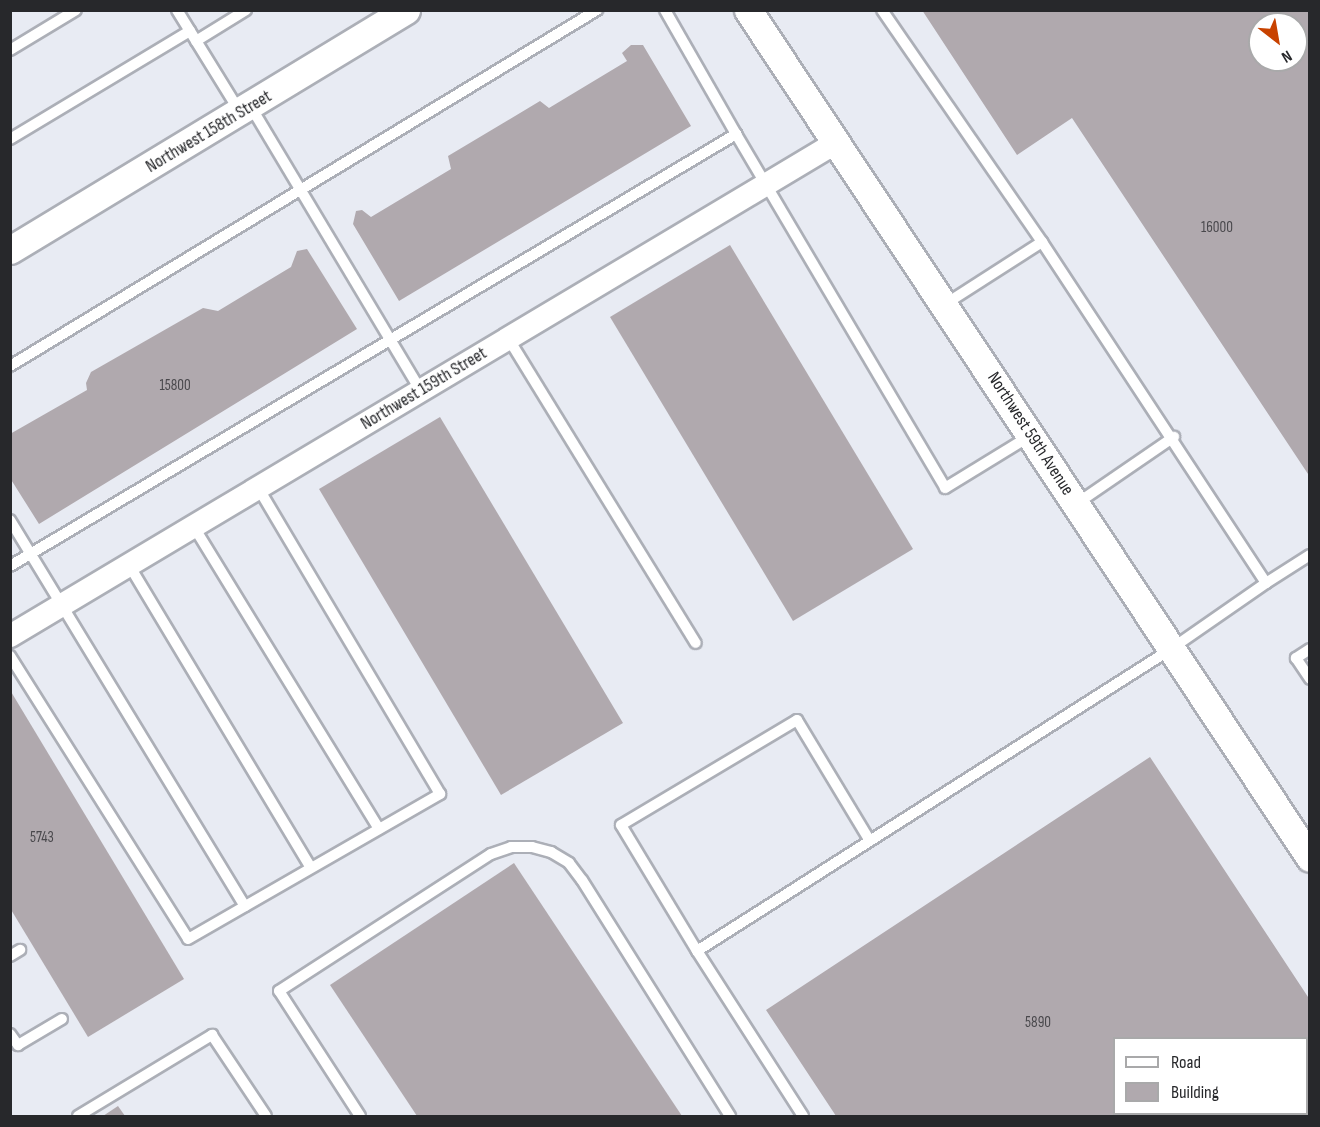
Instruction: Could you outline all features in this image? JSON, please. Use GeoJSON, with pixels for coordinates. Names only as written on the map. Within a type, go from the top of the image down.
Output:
{"type":"FeatureCollection","features":[{"type":"Feature","properties":{"kind":"street","name":"Northwest 158th Street"},"geometry":{"type":"LineString","coordinates":[[10,250],[246,110],[406,10]]}},
{"type":"Feature","properties":{"kind":"street","name":"Northwest 59th Avenue"},"geometry":{"type":"LineString","coordinates":[[748,10],[1310,858]]}},
{"type":"Feature","properties":{"kind":"street","name":"Northwest 159th Street"},"geometry":{"type":"LineString","coordinates":[[10,636],[837,142]]}},
{"type":"Feature","properties":{"kind":"lane"},"geometry":{"type":"LineString","coordinates":[[10,50],[76,10]]}},
{"type":"Feature","properties":{"kind":"lane"},"geometry":{"type":"LineString","coordinates":[[177,10],[196,41],[301,190],[421,391]]}},
{"type":"Feature","properties":{"kind":"lane"},"geometry":{"type":"LineString","coordinates":[[196,41],[246,10]]}},
{"type":"Feature","properties":{"kind":"lane"},"geometry":{"type":"LineString","coordinates":[[10,366],[597,10]]}},
{"type":"Feature","properties":{"kind":"lane"},"geometry":{"type":"LineString","coordinates":[[665,10],[945,488],[1030,435]]}},
{"type":"Feature","properties":{"kind":"lane"},"geometry":{"type":"LineString","coordinates":[[882,10],[1174,437],[1266,583]]}},
{"type":"Feature","properties":{"kind":"lane"},"geometry":{"type":"LineString","coordinates":[[10,139],[190,31]]}},
{"type":"Feature","properties":{"kind":"lane"},"geometry":{"type":"LineString","coordinates":[[10,566],[389,338],[736,134]]}},
{"type":"Feature","properties":{"kind":"lane"},"geometry":{"type":"LineString","coordinates":[[944,305],[1042,242]]}},
{"type":"Feature","properties":{"kind":"lane"},"geometry":{"type":"LineString","coordinates":[[508,338],[696,643]]}},
{"type":"Feature","properties":{"kind":"lane"},"geometry":{"type":"LineString","coordinates":[[1076,504],[1174,437]]}},
{"type":"Feature","properties":{"kind":"lane"},"geometry":{"type":"LineString","coordinates":[[10,656],[188,939],[440,794],[258,488]]}},
{"type":"Feature","properties":{"kind":"lane"},"geometry":{"type":"LineString","coordinates":[[10,520],[245,906]]}},
{"type":"Feature","properties":{"kind":"lane"},"geometry":{"type":"LineString","coordinates":[[194,527],[379,829]]}},
{"type":"Feature","properties":{"kind":"lane"},"geometry":{"type":"LineString","coordinates":[[697,951],[1171,649],[1310,555]]}},
{"type":"Feature","properties":{"kind":"lane"},"geometry":{"type":"LineString","coordinates":[[129,565],[311,868]]}},
{"type":"Feature","properties":{"kind":"lane"},"geometry":{"type":"LineString","coordinates":[[1310,649],[1296,658],[1310,679]]}},
{"type":"Feature","properties":{"kind":"lane"},"geometry":{"type":"LineString","coordinates":[[803,1116],[697,951],[621,825],[797,720],[870,841]]}},
{"type":"Feature","properties":{"kind":"lane"},"geometry":{"type":"LineString","coordinates":[[360,1116],[279,991],[491,854],[511,847],[531,847],[552,852],[569,864],[582,880],[730,1116]]}},
{"type":"Feature","properties":{"kind":"lane"},"geometry":{"type":"LineString","coordinates":[[10,1034],[18,1045],[62,1019]]}},
{"type":"Feature","properties":{"kind":"lane"},"geometry":{"type":"LineString","coordinates":[[78,1116],[212,1035],[266,1116]]}},
{"type":"Feature","properties":{"kind":"building"},"geometry":{"type":"Polygon","coordinates":[[[922,10],[1310,10],[1310,477],[1072,118],[1017,155],[922,10]]]}},
{"type":"Feature","properties":{"kind":"building"},"geometry":{"type":"Polygon","coordinates":[[[631,45],[643,45],[691,126],[399,301],[353,224],[356,211],[362,210],[371,217],[451,169],[448,156],[540,101],[549,108],[627,61],[622,53],[631,45]]]}},
{"type":"Feature","properties":{"kind":"building"},"geometry":{"type":"Polygon","coordinates":[[[730,245],[913,549],[793,621],[610,317],[730,245]]]}},
{"type":"Feature","properties":{"kind":"building"},"geometry":{"type":"Polygon","coordinates":[[[307,249],[357,329],[39,524],[10,478],[10,434],[87,390],[86,383],[91,372],[203,308],[218,311],[291,267],[297,251],[307,249]]]}},
{"type":"Feature","properties":{"kind":"building"},"geometry":{"type":"Polygon","coordinates":[[[440,417],[623,723],[501,795],[319,489],[440,417]]]}},
{"type":"Feature","properties":{"kind":"building"},"geometry":{"type":"Polygon","coordinates":[[[10,690],[184,979],[88,1037],[10,908],[10,690]]]}},
{"type":"Feature","properties":{"kind":"building"},"geometry":{"type":"Polygon","coordinates":[[[1150,757],[1310,1000],[1310,1116],[836,1116],[766,1010],[1150,757]]]}},
{"type":"Feature","properties":{"kind":"building"},"geometry":{"type":"Polygon","coordinates":[[[514,863],[682,1116],[417,1116],[330,985],[514,863]]]}},
{"type":"Feature","properties":{"kind":"building"},"geometry":{"type":"Polygon","coordinates":[[[118,1106],[125,1116],[103,1116],[118,1106]]]}}]}
